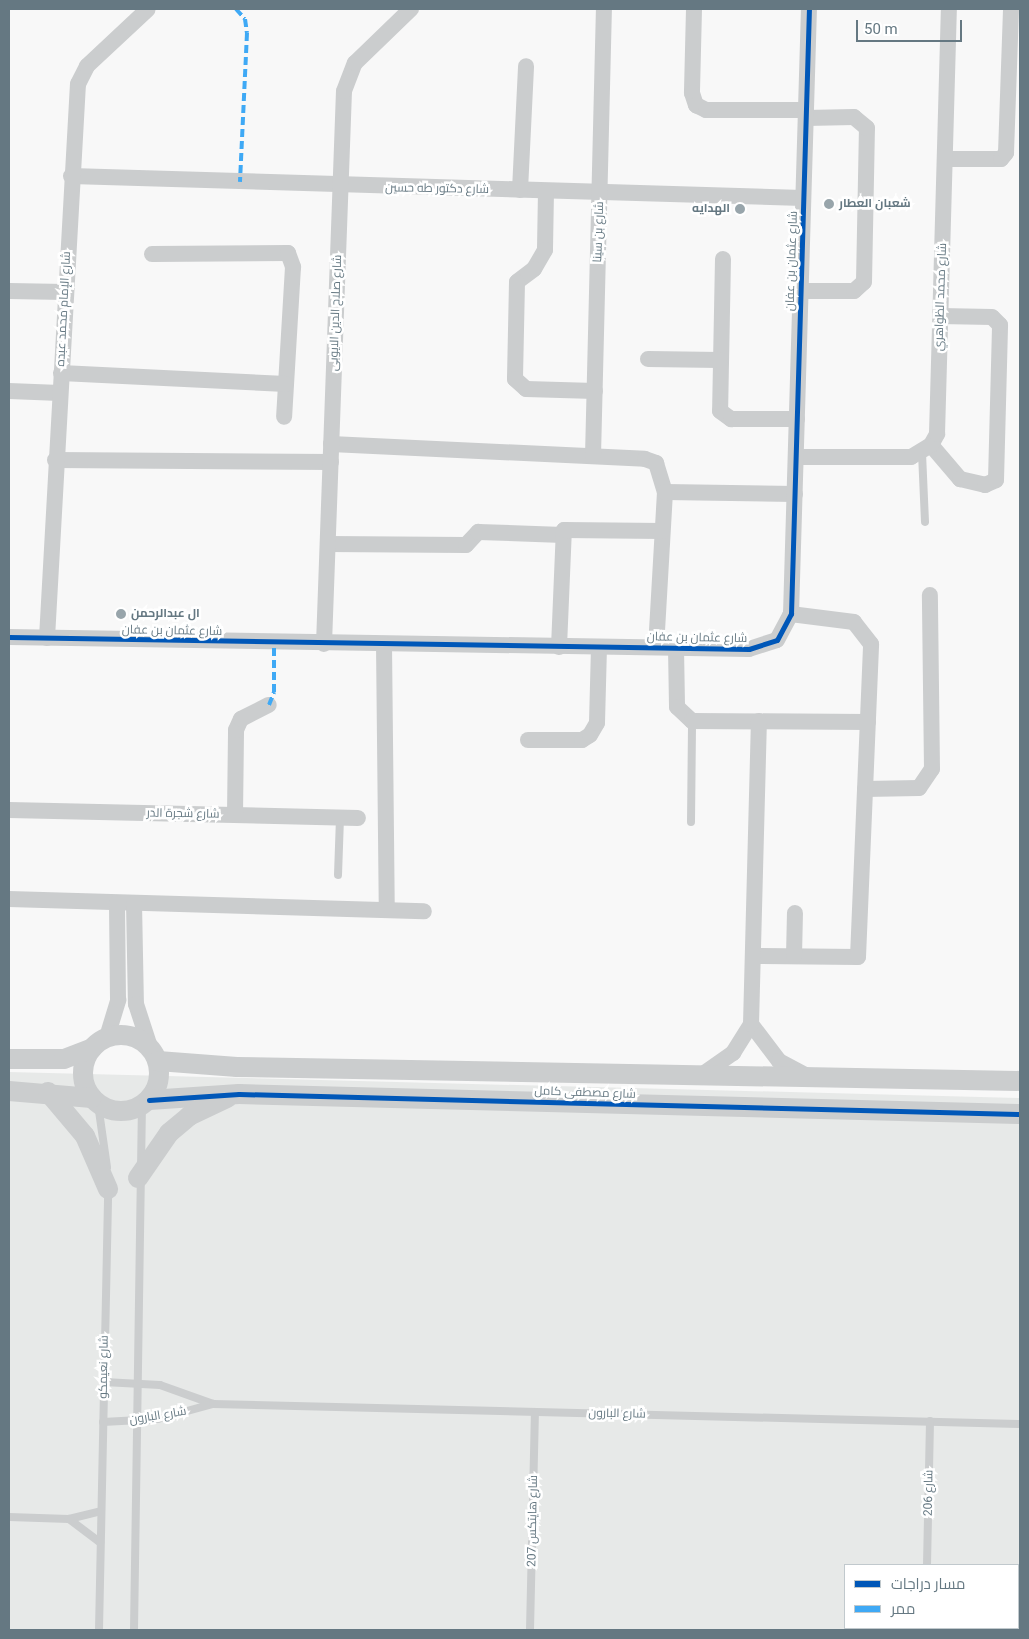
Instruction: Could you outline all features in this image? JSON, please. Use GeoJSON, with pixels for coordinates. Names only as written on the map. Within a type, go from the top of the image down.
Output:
{"type":"FeatureCollection","features":[{"type":"Feature","properties":{"kind":"street","name":"شارع الإمام محمد عبده"},"geometry":{"type":"LineString","coordinates":[[47,638],[55,460],[78,84],[87,66],[148,9]]}},
{"type":"Feature","properties":{"kind":"street","name":"شارع صلاح الدين الايوبى"},"geometry":{"type":"LineString","coordinates":[[324,644],[340,187],[347,77],[355,63],[411,9]]}},
{"type":"Feature","properties":{"kind":"street","name":"شارع بن سينا"},"geometry":{"type":"LineString","coordinates":[[593,456],[604,9]]}},
{"type":"Feature","properties":{"kind":"street"},"geometry":{"type":"LineString","coordinates":[[694,9],[692,93],[696,105],[706,110],[854,118],[867,128],[864,282],[854,291],[801,292]]}},
{"type":"Feature","properties":{"kind":"street","name":"شارع عثمان بن عفان"},"geometry":{"type":"LineString","coordinates":[[9,637],[324,644],[676,648],[764,647],[777,640],[791,614],[809,9]]}},
{"type":"Feature","properties":{"kind":"street","name":"شارع محمد الظواهري"},"geometry":{"type":"LineString","coordinates":[[927,449],[937,434],[949,9]]}},
{"type":"Feature","properties":{"kind":"street"},"geometry":{"type":"LineString","coordinates":[[944,159],[1001,159],[1006,153],[1011,9]]}},
{"type":"Feature","properties":{"kind":"street"},"geometry":{"type":"LineString","coordinates":[[520,190],[526,66]]}},
{"type":"Feature","properties":{"kind":"street","name":"شارع دكتور طه حسين"},"geometry":{"type":"LineString","coordinates":[[71,176],[340,187],[804,198]]}},
{"type":"Feature","properties":{"kind":"street"},"geometry":{"type":"LineString","coordinates":[[546,191],[545,250],[534,269],[517,282],[515,379],[526,389],[595,391]]}},
{"type":"Feature","properties":{"kind":"street"},"geometry":{"type":"LineString","coordinates":[[152,254],[288,253],[293,267],[284,416]]}},
{"type":"Feature","properties":{"kind":"street"},"geometry":{"type":"LineString","coordinates":[[723,259],[720,411],[724,416],[797,419]]}},
{"type":"Feature","properties":{"kind":"street"},"geometry":{"type":"LineString","coordinates":[[9,291],[65,292]]}},
{"type":"Feature","properties":{"kind":"street"},"geometry":{"type":"LineString","coordinates":[[796,457],[900,458],[927,449],[960,479],[985,484],[996,480],[1000,325],[992,317],[940,316]]}},
{"type":"Feature","properties":{"kind":"street"},"geometry":{"type":"LineString","coordinates":[[648,359],[720,360]]}},
{"type":"Feature","properties":{"kind":"street"},"geometry":{"type":"LineString","coordinates":[[61,373],[286,384]]}},
{"type":"Feature","properties":{"kind":"street"},"geometry":{"type":"LineString","coordinates":[[9,391],[60,393]]}},
{"type":"Feature","properties":{"kind":"street"},"geometry":{"type":"LineString","coordinates":[[331,444],[593,456],[656,463],[665,492],[656,647]]}},
{"type":"Feature","properties":{"kind":"street"},"geometry":{"type":"LineString","coordinates":[[55,460],[331,462]]}},
{"type":"Feature","properties":{"kind":"street"},"geometry":{"type":"LineString","coordinates":[[665,492],[795,494]]}},
{"type":"Feature","properties":{"kind":"street"},"geometry":{"type":"LineString","coordinates":[[559,647],[563,536],[570,528],[662,531]]}},
{"type":"Feature","properties":{"kind":"street"},"geometry":{"type":"LineString","coordinates":[[328,544],[466,544],[478,532],[563,536]]}},
{"type":"Feature","properties":{"kind":"street"},"geometry":{"type":"LineString","coordinates":[[865,790],[919,788],[932,769],[930,595]]}},
{"type":"Feature","properties":{"kind":"street"},"geometry":{"type":"LineString","coordinates":[[753,956],[858,957],[868,722],[868,634],[854,622],[791,614]]}},
{"type":"Feature","properties":{"kind":"street"},"geometry":{"type":"LineString","coordinates":[[384,644],[387,910]]}},
{"type":"Feature","properties":{"kind":"street"},"geometry":{"type":"LineString","coordinates":[[528,740],[582,740],[590,735],[597,723],[599,647]]}},
{"type":"Feature","properties":{"kind":"street"},"geometry":{"type":"LineString","coordinates":[[676,648],[677,707],[692,721],[868,722]]}},
{"type":"Feature","properties":{"kind":"street"},"geometry":{"type":"LineString","coordinates":[[235,815],[236,730],[241,720],[269,705]]}},
{"type":"Feature","properties":{"kind":"street"},"geometry":{"type":"LineString","coordinates":[[703,1074],[733,1053],[751,1024],[759,721]]}},
{"type":"Feature","properties":{"kind":"street","name":"شارع شجرة الدر"},"geometry":{"type":"LineString","coordinates":[[9,810],[358,818]]}},
{"type":"Feature","properties":{"kind":"street"},"geometry":{"type":"LineString","coordinates":[[9,899],[424,911]]}},
{"type":"Feature","properties":{"kind":"street"},"geometry":{"type":"LineString","coordinates":[[95,1101],[83,1068],[99,1042],[118,1000],[118,903]]}},
{"type":"Feature","properties":{"kind":"street"},"geometry":{"type":"LineString","coordinates":[[9,1091],[43,1092],[95,1101],[116,1112],[146,1102],[159,1078],[154,1054],[136,1004],[134,903]]}},
{"type":"Feature","properties":{"kind":"street"},"geometry":{"type":"LineString","coordinates":[[794,956],[795,913]]}},
{"type":"Feature","properties":{"kind":"street"},"geometry":{"type":"LineString","coordinates":[[751,1024],[779,1061],[806,1076]]}},
{"type":"Feature","properties":{"kind":"street"},"geometry":{"type":"LineString","coordinates":[[9,1059],[64,1059],[99,1042],[125,1034],[154,1054]]}},
{"type":"Feature","properties":{"kind":"street","name":"شارع مصطفى كامل"},"geometry":{"type":"LineString","coordinates":[[154,1054],[217,1066],[1020,1081]]}},
{"type":"Feature","properties":{"kind":"street"},"geometry":{"type":"LineString","coordinates":[[38,1060],[45,1076],[43,1092]]}},
{"type":"Feature","properties":{"kind":"street"},"geometry":{"type":"LineString","coordinates":[[216,1094],[205,1080],[217,1066]]}},
{"type":"Feature","properties":{"kind":"street"},"geometry":{"type":"LineString","coordinates":[[43,1092],[85,1136],[108,1188]]}},
{"type":"Feature","properties":{"kind":"street","name":"شارع مصطفى كامل"},"geometry":{"type":"LineString","coordinates":[[146,1102],[216,1094],[239,1094],[1020,1114]]}},
{"type":"Feature","properties":{"kind":"street"},"geometry":{"type":"LineString","coordinates":[[138,1178],[151,1154],[176,1128],[213,1103],[239,1094]]}},
{"type":"Feature","properties":{"kind":"lane"},"geometry":{"type":"LineString","coordinates":[[925,522],[927,449]]}},
{"type":"Feature","properties":{"kind":"lane"},"geometry":{"type":"LineString","coordinates":[[691,822],[692,721]]}},
{"type":"Feature","properties":{"kind":"lane"},"geometry":{"type":"LineString","coordinates":[[338,875],[340,817]]}},
{"type":"Feature","properties":{"kind":"lane","name":"شارع نعيمكو"},"geometry":{"type":"LineString","coordinates":[[95,1101],[108,1188],[99,1630]]}},
{"type":"Feature","properties":{"kind":"lane"},"geometry":{"type":"LineString","coordinates":[[134,1630],[134,1422],[138,1178],[146,1102]]}},
{"type":"Feature","properties":{"kind":"lane","name":"شارع البارون"},"geometry":{"type":"LineString","coordinates":[[104,1382],[136,1383],[178,1389],[213,1404]]}},
{"type":"Feature","properties":{"kind":"lane","name":"شارع البارون"},"geometry":{"type":"LineString","coordinates":[[103,1422],[134,1422],[213,1404],[1020,1424]]}},
{"type":"Feature","properties":{"kind":"lane","name":"شارع هايتكس 207"},"geometry":{"type":"LineString","coordinates":[[530,1630],[536,1412]]}},
{"type":"Feature","properties":{"kind":"lane","name":"شارع 206"},"geometry":{"type":"LineString","coordinates":[[927,1564],[930,1422]]}},
{"type":"Feature","properties":{"kind":"lane"},"geometry":{"type":"LineString","coordinates":[[9,1517],[69,1519],[101,1511]]}},
{"type":"Feature","properties":{"kind":"lane"},"geometry":{"type":"LineString","coordinates":[[69,1519],[100,1542]]}},
{"type":"Feature","properties":{"kind":"shaded area"},"geometry":{"type":"Polygon","coordinates":[[[9,1072],[1020,1098],[1020,1630],[9,1630],[9,1072]]]}},
{"type":"Feature","properties":{"kind":"marked path"},"geometry":{"type":"LineString","coordinates":[[236,9],[245,19],[247,33],[240,182]]}},
{"type":"Feature","properties":{"kind":"marked path"},"geometry":{"type":"LineString","coordinates":[[269,705],[274,692],[274,643]]}},
{"type":"Feature","properties":{"kind":"cycle path"},"geometry":{"type":"LineString","coordinates":[[9,637],[749,649],[777,640],[791,614],[809,9]]}},
{"type":"Feature","properties":{"kind":"cycle path"},"geometry":{"type":"LineString","coordinates":[[149,1100],[239,1094],[1020,1114]]}},
{"type":"Feature","properties":{"kind":"place","name":"شعبان العطار"},"geometry":{"type":"Point","coordinates":[829,204]}},
{"type":"Feature","properties":{"kind":"place","name":"الهدايه"},"geometry":{"type":"Point","coordinates":[740,209]}},
{"type":"Feature","properties":{"kind":"place","name":"ال عبدالرحمن"},"geometry":{"type":"Point","coordinates":[121,614]}}]}
